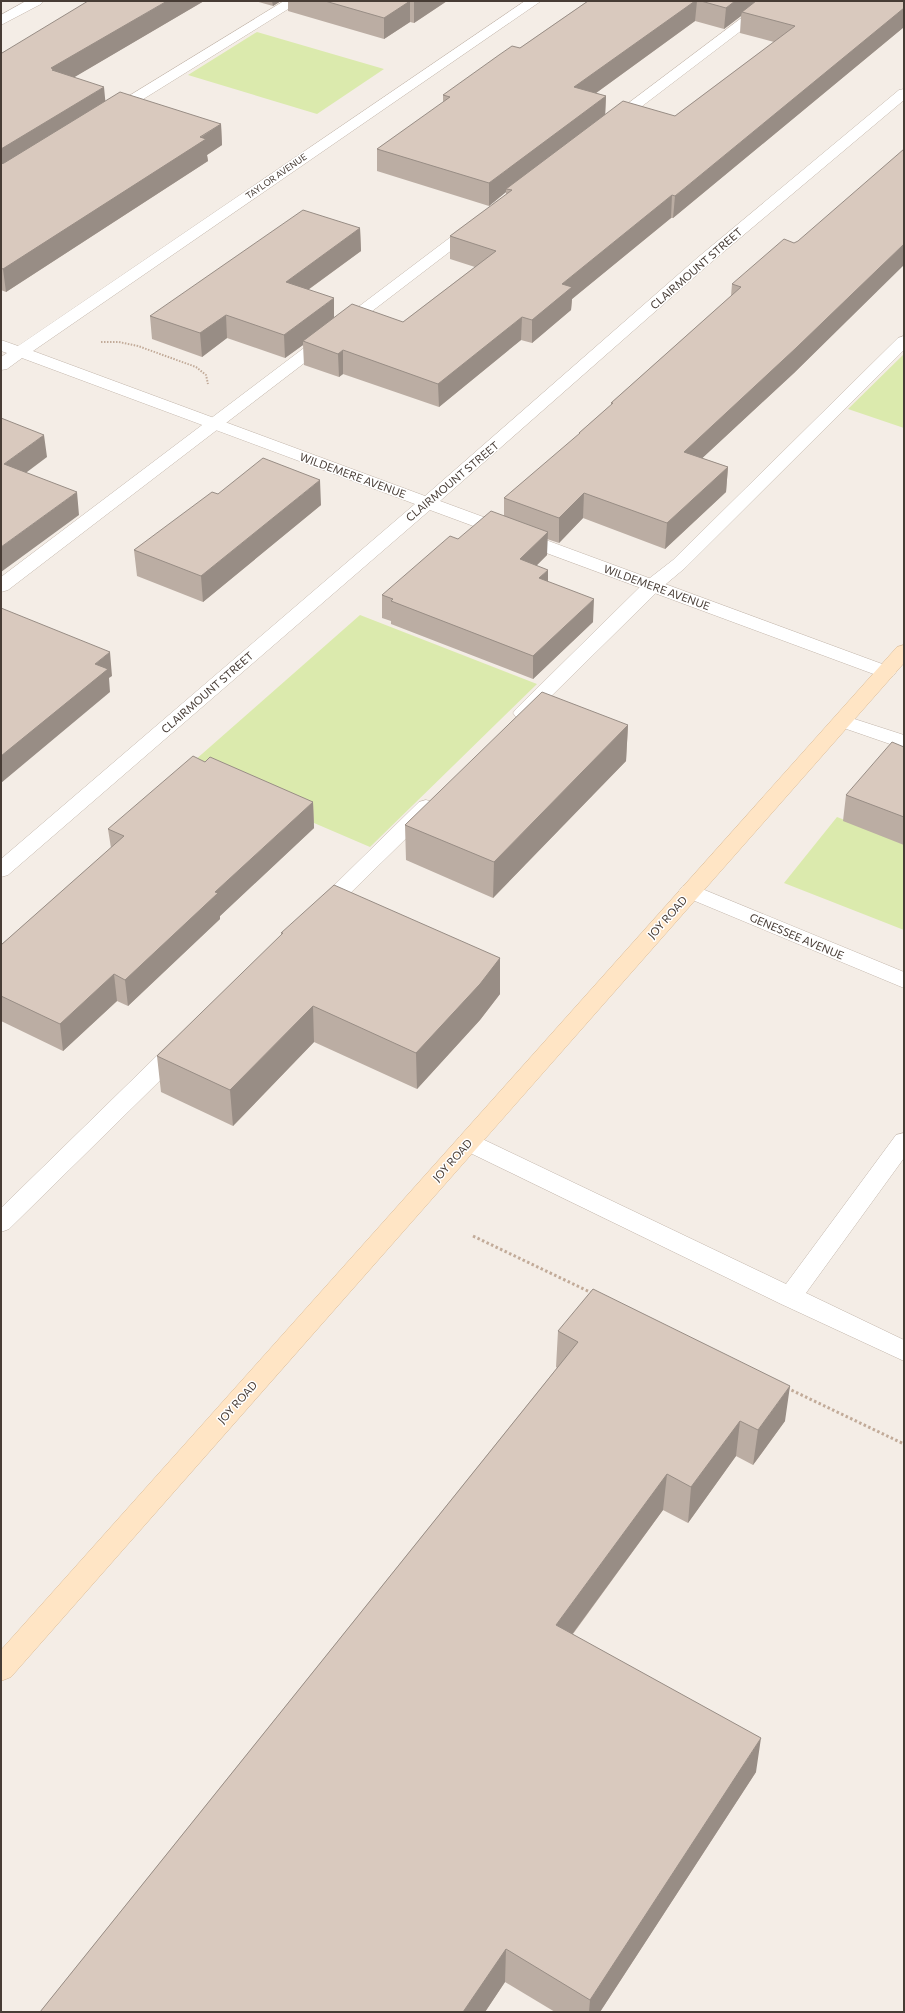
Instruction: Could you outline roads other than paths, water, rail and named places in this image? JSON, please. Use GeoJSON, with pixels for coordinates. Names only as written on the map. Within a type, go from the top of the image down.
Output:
{"type":"FeatureCollection","features":[{"type":"Feature","properties":{"kind":"street"},"geometry":{"type":"LineString","coordinates":[[1,21],[36,1]]}},
{"type":"Feature","properties":{"kind":"street"},"geometry":{"type":"LineString","coordinates":[[96,122],[294,1]]}},
{"type":"Feature","properties":{"kind":"street","name":"TAYLOR AVENUE"},"geometry":{"type":"LineString","coordinates":[[1,364],[534,1]]}},
{"type":"Feature","properties":{"kind":"street"},"geometry":{"type":"LineString","coordinates":[[601,130],[773,1]]}},
{"type":"Feature","properties":{"kind":"street","name":"CLAIRMOUNT STREET"},"geometry":{"type":"LineString","coordinates":[[1,870],[427,502],[453,482],[702,262],[904,93]]}},
{"type":"Feature","properties":{"kind":"street"},"geometry":{"type":"LineString","coordinates":[[1,586],[213,423],[486,217]]}},
{"type":"Feature","properties":{"kind":"street"},"geometry":{"type":"LineString","coordinates":[[512,723],[653,585],[679,564],[904,341]]}},
{"type":"Feature","properties":{"kind":"street","name":"WILDEMERE AVENUE"},"geometry":{"type":"LineString","coordinates":[[1,345],[886,672]]}},
{"type":"Feature","properties":{"kind":"street","name":"JOY ROAD"},"geometry":{"type":"LineString","coordinates":[[1,1669],[904,651]]}},
{"type":"Feature","properties":{"kind":"street"},"geometry":{"type":"LineString","coordinates":[[842,721],[904,741]]}},
{"type":"Feature","properties":{"kind":"street"},"geometry":{"type":"LineString","coordinates":[[308,923],[438,795]]}},
{"type":"Feature","properties":{"kind":"street","name":"GENESSEE AVENUE"},"geometry":{"type":"LineString","coordinates":[[690,891],[904,981]]}},
{"type":"Feature","properties":{"kind":"street"},"geometry":{"type":"LineString","coordinates":[[1,1223],[194,1034]]}},
{"type":"Feature","properties":{"kind":"street"},"geometry":{"type":"LineString","coordinates":[[790,1297],[904,1141]]}},
{"type":"Feature","properties":{"kind":"street"},"geometry":{"type":"LineString","coordinates":[[468,1142],[904,1351]]}}]}
